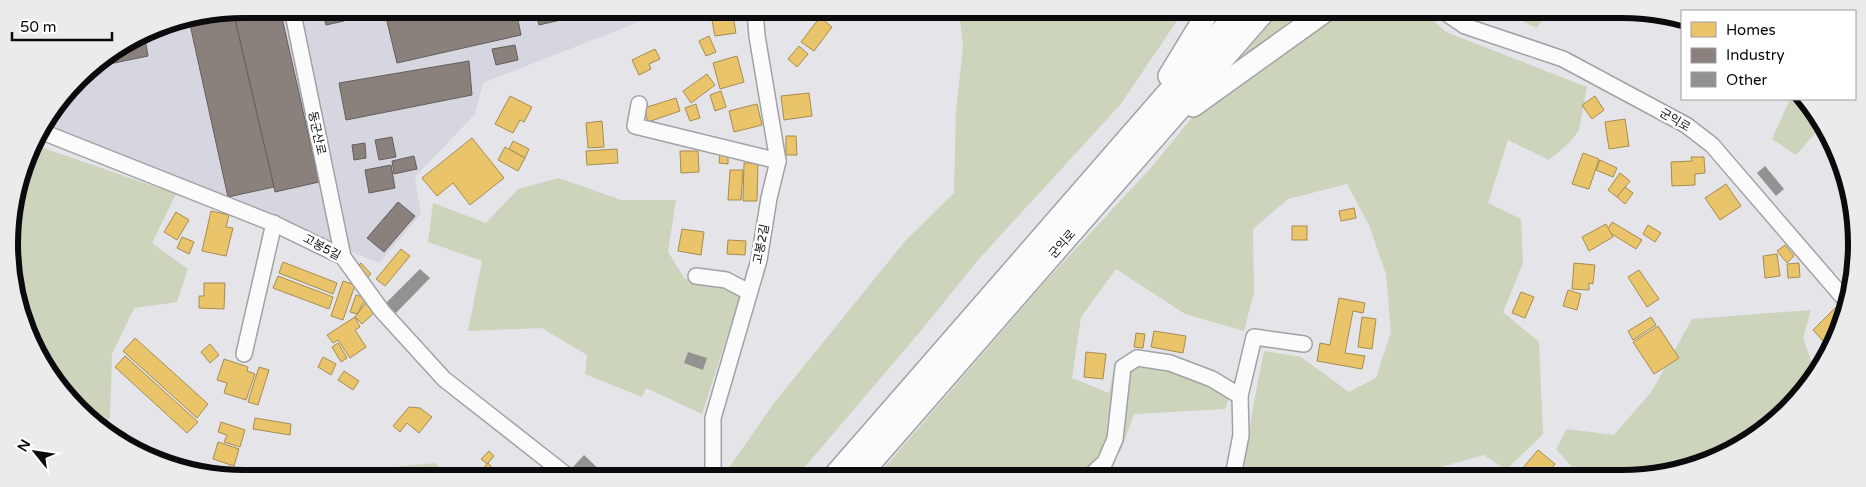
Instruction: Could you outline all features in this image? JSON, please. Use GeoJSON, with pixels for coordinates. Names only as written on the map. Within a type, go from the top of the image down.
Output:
{"type":"FeatureCollection","features":[{"type":"Feature","properties":{"kind":"highway"},"geometry":{"type":"LineString","coordinates":[[1138,128],[1204,18]]}},
{"type":"Feature","properties":{"kind":"highway","name":"군익로"},"geometry":{"type":"LineString","coordinates":[[839,470],[1233,18]]}},
{"type":"Feature","properties":{"kind":"highway","name":"군익로"},"geometry":{"type":"LineString","coordinates":[[864,470],[1259,18]]}},
{"type":"Feature","properties":{"kind":"highway"},"geometry":{"type":"LineString","coordinates":[[1165,127],[1316,18]]}},
{"type":"Feature","properties":{"kind":"street","name":"동군산로"},"geometry":{"type":"LineString","coordinates":[[294,18],[343,257]]}},
{"type":"Feature","properties":{"kind":"street","name":"고봉2길"},"geometry":{"type":"LineString","coordinates":[[713,470],[713,418],[759,260],[769,198],[778,161],[756,18]]}},
{"type":"Feature","properties":{"kind":"street","name":"군익로"},"geometry":{"type":"LineString","coordinates":[[1454,18],[1465,26],[1563,59],[1686,125],[1712,145],[1842,296]]}},
{"type":"Feature","properties":{"kind":"street"},"geometry":{"type":"LineString","coordinates":[[639,104],[635,126],[778,161]]}},
{"type":"Feature","properties":{"kind":"street","name":"고봉5길"},"geometry":{"type":"LineString","coordinates":[[46,133],[274,223],[343,257],[382,311],[444,379],[559,470]]}},
{"type":"Feature","properties":{"kind":"street"},"geometry":{"type":"LineString","coordinates":[[244,354],[274,223]]}},
{"type":"Feature","properties":{"kind":"street"},"geometry":{"type":"LineString","coordinates":[[696,276],[726,280],[749,292]]}},
{"type":"Feature","properties":{"kind":"street"},"geometry":{"type":"LineString","coordinates":[[1234,470],[1242,435],[1240,396],[1254,337],[1304,344]]}},
{"type":"Feature","properties":{"kind":"street"},"geometry":{"type":"LineString","coordinates":[[1096,470],[1105,462],[1115,439],[1123,367],[1137,358],[1170,363],[1212,379],[1240,396]]}},
{"type":"Feature","properties":{"kind":"shaded area"},"geometry":{"type":"Polygon","coordinates":[[[649,18],[483,83],[475,114],[415,177],[421,214],[379,263],[50,127],[64,106],[94,74],[130,48],[171,29],[214,19],[649,18]]]}},
{"type":"Feature","properties":{"kind":"green space"},"geometry":{"type":"Polygon","coordinates":[[[960,18],[1179,18],[1120,105],[978,260],[919,333],[802,470],[727,470],[774,403],[906,240],[954,193],[956,110],[963,47],[960,18]]]}},
{"type":"Feature","properties":{"kind":"green space"},"geometry":{"type":"Polygon","coordinates":[[[1273,18],[1431,18],[1446,32],[1587,87],[1579,130],[1570,142],[1549,160],[1508,140],[1488,203],[1521,219],[1523,263],[1503,312],[1539,342],[1543,434],[1506,470],[1484,455],[1441,467],[1440,470],[1244,470],[1253,407],[1264,351],[1301,357],[1349,392],[1376,378],[1391,332],[1386,274],[1369,225],[1347,184],[1288,199],[1253,229],[1254,292],[1244,331],[1185,314],[1116,269],[1081,317],[1072,378],[1109,393],[1115,364],[1235,381],[1225,409],[1134,414],[1121,450],[1107,470],[882,470],[1043,284],[1150,169],[1273,18]]]}},
{"type":"Feature","properties":{"kind":"green space"},"geometry":{"type":"Polygon","coordinates":[[[1516,18],[1544,18],[1537,28],[1516,18]]]}},
{"type":"Feature","properties":{"kind":"green space"},"geometry":{"type":"Polygon","coordinates":[[[1790,100],[1797,100],[1818,132],[1817,131],[1796,155],[1772,139],[1790,100]]]}},
{"type":"Feature","properties":{"kind":"green space"},"geometry":{"type":"Polygon","coordinates":[[[40,147],[176,194],[152,243],[188,269],[177,302],[134,308],[112,354],[110,417],[106,423],[64,381],[41,343],[25,302],[19,273],[19,214],[29,171],[40,147]]]}},
{"type":"Feature","properties":{"kind":"green space"},"geometry":{"type":"Polygon","coordinates":[[[559,178],[621,200],[676,200],[668,252],[685,279],[746,279],[702,414],[646,388],[642,397],[585,374],[587,355],[542,328],[468,331],[482,261],[428,242],[433,203],[486,223],[518,189],[559,178]]]}},
{"type":"Feature","properties":{"kind":"green space"},"geometry":{"type":"Polygon","coordinates":[[[1811,310],[1803,338],[1813,365],[1792,393],[1772,413],[1736,439],[1709,452],[1681,462],[1652,468],[1575,470],[1556,449],[1567,429],[1614,435],[1652,391],[1692,319],[1811,310]]]}},
{"type":"Feature","properties":{"kind":"green space"},"geometry":{"type":"Polygon","coordinates":[[[436,463],[441,470],[361,470],[436,463]]]}},
{"type":"Feature","properties":{"kind":"building: Homes"},"geometry":{"type":"Polygon","coordinates":[[[712,18],[733,18],[736,33],[715,36],[712,18]]]}},
{"type":"Feature","properties":{"kind":"building: Homes"},"geometry":{"type":"Polygon","coordinates":[[[819,18],[832,27],[814,51],[801,42],[819,18]]]}},
{"type":"Feature","properties":{"kind":"building: Homes"},"geometry":{"type":"Polygon","coordinates":[[[709,36],[716,52],[706,56],[699,41],[709,36]]]}},
{"type":"Feature","properties":{"kind":"building: Homes"},"geometry":{"type":"Polygon","coordinates":[[[799,46],[808,54],[797,67],[788,59],[799,46]]]}},
{"type":"Feature","properties":{"kind":"building: Homes"},"geometry":{"type":"Polygon","coordinates":[[[655,49],[660,59],[649,64],[651,69],[639,75],[632,60],[655,49]]]}},
{"type":"Feature","properties":{"kind":"building: Homes"},"geometry":{"type":"Polygon","coordinates":[[[737,56],[744,82],[720,89],[713,63],[737,56]]]}},
{"type":"Feature","properties":{"kind":"building: Homes"},"geometry":{"type":"Polygon","coordinates":[[[707,74],[715,85],[691,103],[683,91],[707,74]]]}},
{"type":"Feature","properties":{"kind":"building: Homes"},"geometry":{"type":"Polygon","coordinates":[[[721,91],[726,107],[715,111],[710,95],[721,91]]]}},
{"type":"Feature","properties":{"kind":"building: Homes"},"geometry":{"type":"Polygon","coordinates":[[[809,93],[812,116],[784,120],[781,96],[809,93]]]}},
{"type":"Feature","properties":{"kind":"building: Homes"},"geometry":{"type":"Polygon","coordinates":[[[510,96],[532,107],[524,122],[520,120],[513,133],[495,124],[510,96]]]}},
{"type":"Feature","properties":{"kind":"building: Homes"},"geometry":{"type":"Polygon","coordinates":[[[1595,96],[1604,110],[1592,119],[1582,105],[1595,96]]]}},
{"type":"Feature","properties":{"kind":"building: Homes"},"geometry":{"type":"Polygon","coordinates":[[[676,98],[680,111],[648,122],[644,108],[676,98]]]}},
{"type":"Feature","properties":{"kind":"building: Homes"},"geometry":{"type":"Polygon","coordinates":[[[696,104],[700,118],[690,121],[685,108],[696,104]]]}},
{"type":"Feature","properties":{"kind":"building: Homes"},"geometry":{"type":"Polygon","coordinates":[[[757,104],[762,125],[734,132],[729,111],[757,104]]]}},
{"type":"Feature","properties":{"kind":"building: Homes"},"geometry":{"type":"Polygon","coordinates":[[[1625,119],[1629,146],[1609,149],[1605,122],[1625,119]]]}},
{"type":"Feature","properties":{"kind":"building: Homes"},"geometry":{"type":"Polygon","coordinates":[[[602,121],[604,147],[588,148],[586,123],[602,121]]]}},
{"type":"Feature","properties":{"kind":"building: Homes"},"geometry":{"type":"Polygon","coordinates":[[[786,136],[796,136],[797,155],[786,155],[786,136]]]}},
{"type":"Feature","properties":{"kind":"building: Homes"},"geometry":{"type":"Polygon","coordinates":[[[472,138],[504,178],[470,205],[453,183],[437,196],[422,178],[472,138]]]}},
{"type":"Feature","properties":{"kind":"building: Homes"},"geometry":{"type":"Polygon","coordinates":[[[513,141],[529,149],[525,158],[509,149],[513,141]]]}},
{"type":"Feature","properties":{"kind":"building: Homes"},"geometry":{"type":"Polygon","coordinates":[[[505,147],[525,158],[518,171],[498,160],[505,147]]]}},
{"type":"Feature","properties":{"kind":"building: Homes"},"geometry":{"type":"Polygon","coordinates":[[[617,149],[618,163],[587,165],[586,151],[617,149]]]}},
{"type":"Feature","properties":{"kind":"building: Homes"},"geometry":{"type":"Polygon","coordinates":[[[680,151],[698,151],[699,172],[681,173],[680,151]]]}},
{"type":"Feature","properties":{"kind":"building: Homes"},"geometry":{"type":"Polygon","coordinates":[[[720,152],[728,153],[728,164],[719,163],[720,152]]]}},
{"type":"Feature","properties":{"kind":"building: Homes"},"geometry":{"type":"Polygon","coordinates":[[[1583,153],[1599,159],[1589,189],[1572,184],[1583,153]]]}},
{"type":"Feature","properties":{"kind":"building: Homes"},"geometry":{"type":"Polygon","coordinates":[[[1691,157],[1704,157],[1705,173],[1695,174],[1695,185],[1672,186],[1671,162],[1692,161],[1691,157]]]}},
{"type":"Feature","properties":{"kind":"building: Homes"},"geometry":{"type":"Polygon","coordinates":[[[1600,160],[1617,168],[1613,177],[1596,170],[1600,160]]]}},
{"type":"Feature","properties":{"kind":"building: Homes"},"geometry":{"type":"Polygon","coordinates":[[[744,163],[758,163],[757,201],[743,201],[744,163]]]}},
{"type":"Feature","properties":{"kind":"building: Homes"},"geometry":{"type":"Polygon","coordinates":[[[730,170],[743,170],[741,200],[728,200],[730,170]]]}},
{"type":"Feature","properties":{"kind":"building: Homes"},"geometry":{"type":"Polygon","coordinates":[[[1620,173],[1630,181],[1617,197],[1608,190],[1620,173]]]}},
{"type":"Feature","properties":{"kind":"building: Homes"},"geometry":{"type":"Polygon","coordinates":[[[1726,184],[1741,206],[1720,220],[1705,198],[1726,184]]]}},
{"type":"Feature","properties":{"kind":"building: Homes"},"geometry":{"type":"Polygon","coordinates":[[[1625,187],[1633,193],[1625,204],[1617,197],[1625,187]]]}},
{"type":"Feature","properties":{"kind":"building: Homes"},"geometry":{"type":"Polygon","coordinates":[[[1354,208],[1356,218],[1341,221],[1339,211],[1354,208]]]}},
{"type":"Feature","properties":{"kind":"building: Homes"},"geometry":{"type":"Polygon","coordinates":[[[211,211],[229,215],[226,227],[233,228],[226,256],[202,251],[211,211]]]}},
{"type":"Feature","properties":{"kind":"building: Homes"},"geometry":{"type":"Polygon","coordinates":[[[176,212],[189,220],[177,240],[164,232],[176,212]]]}},
{"type":"Feature","properties":{"kind":"building: Homes"},"geometry":{"type":"Polygon","coordinates":[[[1612,222],[1642,240],[1636,249],[1607,231],[1612,222]]]}},
{"type":"Feature","properties":{"kind":"building: Homes"},"geometry":{"type":"Polygon","coordinates":[[[1606,224],[1613,237],[1589,251],[1582,237],[1606,224]]]}},
{"type":"Feature","properties":{"kind":"building: Homes"},"geometry":{"type":"Polygon","coordinates":[[[1648,225],[1661,233],[1655,242],[1643,234],[1648,225]]]}},
{"type":"Feature","properties":{"kind":"building: Homes"},"geometry":{"type":"Polygon","coordinates":[[[1292,226],[1307,226],[1307,240],[1292,240],[1292,226]]]}},
{"type":"Feature","properties":{"kind":"building: Homes"},"geometry":{"type":"Polygon","coordinates":[[[682,229],[704,232],[701,255],[678,251],[682,229]]]}},
{"type":"Feature","properties":{"kind":"building: Homes"},"geometry":{"type":"Polygon","coordinates":[[[182,237],[194,242],[189,254],[177,248],[182,237]]]}},
{"type":"Feature","properties":{"kind":"building: Homes"},"geometry":{"type":"Polygon","coordinates":[[[728,240],[746,241],[745,255],[727,254],[728,240]]]}},
{"type":"Feature","properties":{"kind":"building: Homes"},"geometry":{"type":"Polygon","coordinates":[[[1785,245],[1794,256],[1787,263],[1777,251],[1785,245]]]}},
{"type":"Feature","properties":{"kind":"building: Homes"},"geometry":{"type":"Polygon","coordinates":[[[401,249],[410,256],[385,286],[376,279],[401,249]]]}},
{"type":"Feature","properties":{"kind":"building: Homes"},"geometry":{"type":"Polygon","coordinates":[[[1777,254],[1780,276],[1765,278],[1763,256],[1777,254]]]}},
{"type":"Feature","properties":{"kind":"building: Homes"},"geometry":{"type":"Polygon","coordinates":[[[283,262],[337,283],[333,294],[279,273],[283,262]]]}},
{"type":"Feature","properties":{"kind":"building: Homes"},"geometry":{"type":"Polygon","coordinates":[[[361,263],[371,274],[366,279],[356,268],[361,263]]]}},
{"type":"Feature","properties":{"kind":"building: Homes"},"geometry":{"type":"Polygon","coordinates":[[[1574,263],[1595,265],[1593,284],[1589,283],[1589,290],[1572,289],[1574,263]]]}},
{"type":"Feature","properties":{"kind":"building: Homes"},"geometry":{"type":"Polygon","coordinates":[[[1799,263],[1800,277],[1788,278],[1787,264],[1799,263]]]}},
{"type":"Feature","properties":{"kind":"building: Homes"},"geometry":{"type":"Polygon","coordinates":[[[1639,270],[1659,299],[1647,307],[1628,277],[1639,270]]]}},
{"type":"Feature","properties":{"kind":"building: Homes"},"geometry":{"type":"Polygon","coordinates":[[[278,276],[333,297],[329,309],[273,288],[278,276]]]}},
{"type":"Feature","properties":{"kind":"building: Homes"},"geometry":{"type":"Polygon","coordinates":[[[343,281],[355,285],[343,320],[331,316],[343,281]]]}},
{"type":"Feature","properties":{"kind":"building: Homes"},"geometry":{"type":"Polygon","coordinates":[[[204,283],[225,283],[224,309],[199,308],[199,296],[204,296],[204,283]]]}},
{"type":"Feature","properties":{"kind":"building: Homes"},"geometry":{"type":"Polygon","coordinates":[[[1568,290],[1581,294],[1577,310],[1563,306],[1568,290]]]}},
{"type":"Feature","properties":{"kind":"building: Homes"},"geometry":{"type":"Polygon","coordinates":[[[1521,292],[1534,297],[1525,318],[1512,313],[1521,292]]]}},
{"type":"Feature","properties":{"kind":"building: Homes"},"geometry":{"type":"Polygon","coordinates":[[[356,295],[366,298],[357,314],[350,312],[356,295]]]}},
{"type":"Feature","properties":{"kind":"building: Homes"},"geometry":{"type":"Polygon","coordinates":[[[1339,298],[1365,303],[1363,313],[1353,311],[1345,353],[1365,356],[1362,369],[1317,361],[1320,343],[1330,345],[1339,298]]]}},
{"type":"Feature","properties":{"kind":"building: Homes"},"geometry":{"type":"Polygon","coordinates":[[[367,301],[375,312],[362,324],[355,317],[367,301]]]}},
{"type":"Feature","properties":{"kind":"building: Homes"},"geometry":{"type":"Polygon","coordinates":[[[1838,305],[1840,307],[1825,343],[1813,330],[1838,305]]]}},
{"type":"Feature","properties":{"kind":"building: Homes"},"geometry":{"type":"Polygon","coordinates":[[[355,317],[360,327],[355,330],[366,347],[350,358],[338,340],[333,343],[327,335],[355,317]]]}},
{"type":"Feature","properties":{"kind":"building: Homes"},"geometry":{"type":"Polygon","coordinates":[[[1362,317],[1376,319],[1372,349],[1358,347],[1362,317]]]}},
{"type":"Feature","properties":{"kind":"building: Homes"},"geometry":{"type":"Polygon","coordinates":[[[1651,317],[1656,325],[1633,340],[1628,331],[1651,317]]]}},
{"type":"Feature","properties":{"kind":"building: Homes"},"geometry":{"type":"Polygon","coordinates":[[[1658,326],[1679,358],[1654,374],[1633,342],[1658,326]]]}},
{"type":"Feature","properties":{"kind":"building: Homes"},"geometry":{"type":"Polygon","coordinates":[[[1154,331],[1186,336],[1183,353],[1151,347],[1154,331]]]}},
{"type":"Feature","properties":{"kind":"building: Homes"},"geometry":{"type":"Polygon","coordinates":[[[1136,333],[1145,334],[1143,348],[1134,347],[1136,333]]]}},
{"type":"Feature","properties":{"kind":"building: Homes"},"geometry":{"type":"Polygon","coordinates":[[[135,338],[208,404],[197,418],[123,351],[135,338]]]}},
{"type":"Feature","properties":{"kind":"building: Homes"},"geometry":{"type":"Polygon","coordinates":[[[338,343],[347,358],[341,362],[332,347],[338,343]]]}},
{"type":"Feature","properties":{"kind":"building: Homes"},"geometry":{"type":"Polygon","coordinates":[[[210,344],[219,355],[210,363],[201,352],[210,344]]]}},
{"type":"Feature","properties":{"kind":"building: Homes"},"geometry":{"type":"Polygon","coordinates":[[[1086,352],[1106,354],[1103,379],[1084,377],[1086,352]]]}},
{"type":"Feature","properties":{"kind":"building: Homes"},"geometry":{"type":"Polygon","coordinates":[[[125,356],[198,422],[187,433],[115,367],[125,356]]]}},
{"type":"Feature","properties":{"kind":"building: Homes"},"geometry":{"type":"Polygon","coordinates":[[[323,357],[336,364],[331,375],[318,367],[323,357]]]}},
{"type":"Feature","properties":{"kind":"building: Homes"},"geometry":{"type":"Polygon","coordinates":[[[224,359],[248,367],[247,371],[255,374],[246,400],[224,393],[227,383],[217,380],[224,359]]]}},
{"type":"Feature","properties":{"kind":"building: Homes"},"geometry":{"type":"Polygon","coordinates":[[[259,367],[269,370],[258,405],[248,402],[259,367]]]}},
{"type":"Feature","properties":{"kind":"building: Homes"},"geometry":{"type":"Polygon","coordinates":[[[344,371],[359,381],[353,390],[338,380],[344,371]]]}},
{"type":"Feature","properties":{"kind":"building: Homes"},"geometry":{"type":"Polygon","coordinates":[[[409,407],[420,408],[432,417],[419,433],[407,423],[400,432],[393,426],[409,407]]]}},
{"type":"Feature","properties":{"kind":"building: Homes"},"geometry":{"type":"Polygon","coordinates":[[[255,418],[291,424],[290,435],[253,429],[255,418]]]}},
{"type":"Feature","properties":{"kind":"building: Homes"},"geometry":{"type":"Polygon","coordinates":[[[221,422],[245,430],[240,447],[224,442],[227,435],[218,432],[221,422]]]}},
{"type":"Feature","properties":{"kind":"building: Homes"},"geometry":{"type":"Polygon","coordinates":[[[117,428],[127,434],[126,436],[116,430],[117,428]]]}},
{"type":"Feature","properties":{"kind":"building: Homes"},"geometry":{"type":"Polygon","coordinates":[[[218,442],[239,449],[234,466],[213,459],[218,442]]]}},
{"type":"Feature","properties":{"kind":"building: Homes"},"geometry":{"type":"Polygon","coordinates":[[[1538,450],[1555,464],[1550,470],[1522,469],[1538,450]]]}},
{"type":"Feature","properties":{"kind":"building: Homes"},"geometry":{"type":"Polygon","coordinates":[[[489,451],[494,456],[487,464],[481,459],[489,451]]]}},
{"type":"Feature","properties":{"kind":"building: Homes"},"geometry":{"type":"Polygon","coordinates":[[[488,463],[494,470],[481,470],[488,463]]]}},
{"type":"Feature","properties":{"kind":"building: Industry"},"geometry":{"type":"Polygon","coordinates":[[[235,18],[282,18],[319,182],[275,192],[235,18]]]}},
{"type":"Feature","properties":{"kind":"building: Industry"},"geometry":{"type":"Polygon","coordinates":[[[235,18],[274,187],[228,197],[190,24],[214,19],[235,18]]]}},
{"type":"Feature","properties":{"kind":"building: Industry"},"geometry":{"type":"Polygon","coordinates":[[[324,18],[343,18],[344,21],[326,25],[324,18]]]}},
{"type":"Feature","properties":{"kind":"building: Industry"},"geometry":{"type":"Polygon","coordinates":[[[386,18],[518,18],[521,35],[397,63],[386,18]]]}},
{"type":"Feature","properties":{"kind":"building: Industry"},"geometry":{"type":"Polygon","coordinates":[[[537,18],[569,18],[539,25],[537,18]]]}},
{"type":"Feature","properties":{"kind":"building: Industry"},"geometry":{"type":"Polygon","coordinates":[[[145,40],[148,56],[105,65],[145,40]]]}},
{"type":"Feature","properties":{"kind":"building: Industry"},"geometry":{"type":"Polygon","coordinates":[[[515,45],[518,60],[496,65],[492,49],[515,45]]]}},
{"type":"Feature","properties":{"kind":"building: Industry"},"geometry":{"type":"Polygon","coordinates":[[[469,61],[472,95],[346,120],[339,83],[469,61]]]}},
{"type":"Feature","properties":{"kind":"building: Industry"},"geometry":{"type":"Polygon","coordinates":[[[392,137],[396,157],[379,160],[375,140],[392,137]]]}},
{"type":"Feature","properties":{"kind":"building: Industry"},"geometry":{"type":"Polygon","coordinates":[[[365,143],[366,158],[354,160],[352,145],[365,143]]]}},
{"type":"Feature","properties":{"kind":"building: Industry"},"geometry":{"type":"Polygon","coordinates":[[[414,156],[417,169],[394,174],[392,161],[414,156]]]}},
{"type":"Feature","properties":{"kind":"building: Industry"},"geometry":{"type":"Polygon","coordinates":[[[391,165],[395,188],[369,193],[365,170],[391,165]]]}},
{"type":"Feature","properties":{"kind":"building: Industry"},"geometry":{"type":"Polygon","coordinates":[[[398,202],[415,216],[384,252],[367,238],[398,202]]]}},
{"type":"Feature","properties":{"kind":"building: Other"},"geometry":{"type":"Polygon","coordinates":[[[1765,166],[1784,189],[1776,196],[1757,173],[1765,166]]]}},
{"type":"Feature","properties":{"kind":"building: Other"},"geometry":{"type":"Polygon","coordinates":[[[420,269],[430,278],[394,315],[384,305],[420,269]]]}},
{"type":"Feature","properties":{"kind":"building: Other"},"geometry":{"type":"Polygon","coordinates":[[[688,352],[707,358],[703,370],[684,363],[688,352]]]}},
{"type":"Feature","properties":{"kind":"building: Other"},"geometry":{"type":"Polygon","coordinates":[[[584,455],[600,470],[576,470],[573,467],[584,455]]]}}]}
